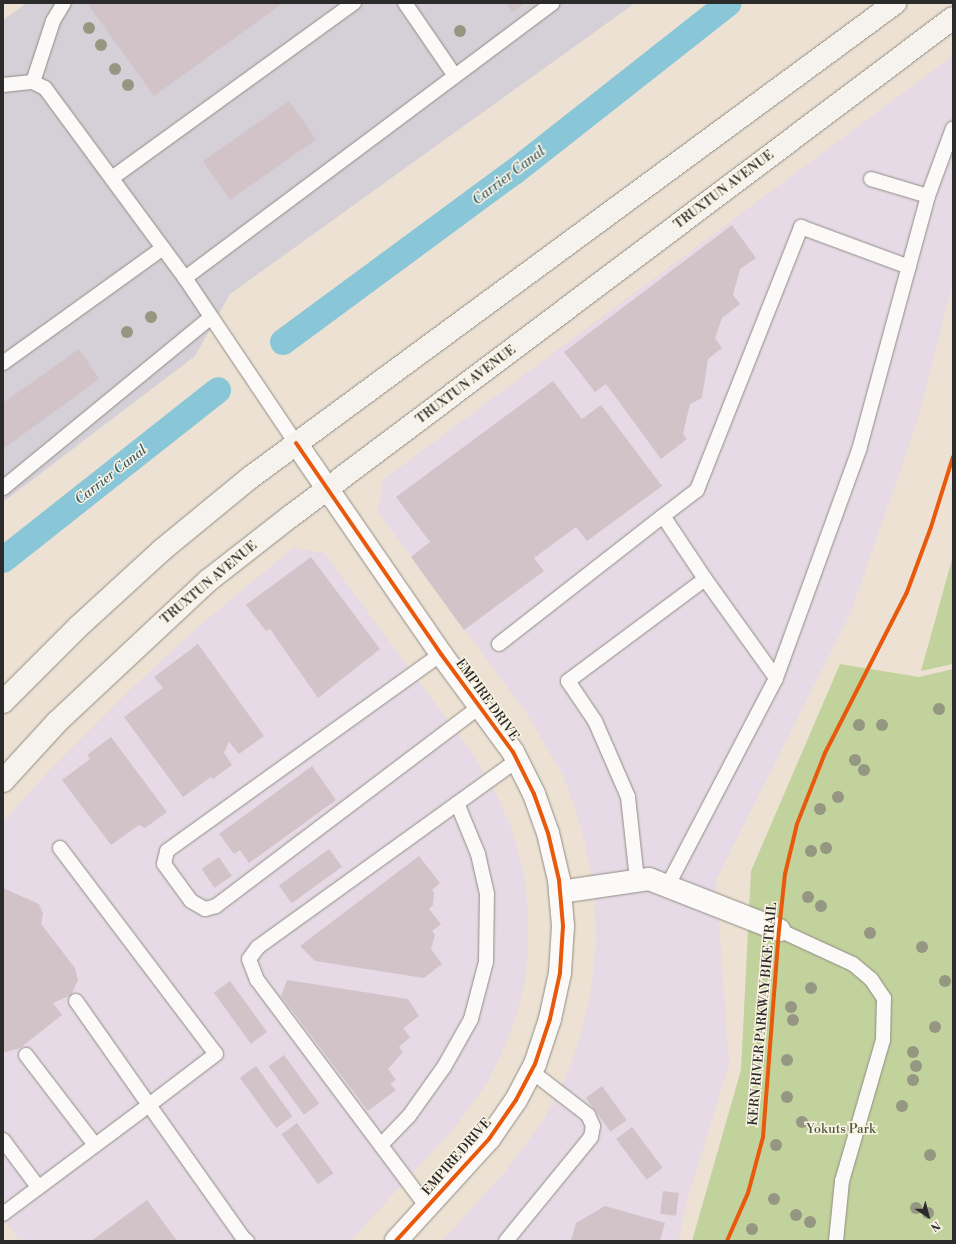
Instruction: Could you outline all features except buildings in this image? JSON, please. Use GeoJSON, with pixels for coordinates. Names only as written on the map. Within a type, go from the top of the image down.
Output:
{"type":"FeatureCollection","features":[{"type":"Feature","properties":{"kind":"main road"},"geometry":{"type":"LineString","coordinates":[[3,702],[78,627],[162,550],[250,476],[895,3]]}},
{"type":"Feature","properties":{"kind":"main road","name":"TRUXTUN AVENUE"},"geometry":{"type":"LineString","coordinates":[[3,781],[57,722],[198,590],[328,490],[953,18]]}},
{"type":"Feature","properties":{"kind":"street","name":"EMPIRE DRIVE"},"geometry":{"type":"LineString","coordinates":[[296,443],[441,654],[480,706],[516,760],[534,794],[548,833],[560,892],[562,926],[560,973],[550,1019],[531,1071],[516,1100],[489,1139],[396,1241]]}},
{"type":"Feature","properties":{"kind":"street"},"geometry":{"type":"LineString","coordinates":[[560,892],[649,879],[668,885],[779,930]]}},
{"type":"Feature","properties":{"kind":"lane"},"geometry":{"type":"LineString","coordinates":[[33,82],[53,21],[64,3]]}},
{"type":"Feature","properties":{"kind":"lane"},"geometry":{"type":"LineString","coordinates":[[112,178],[354,3]]}},
{"type":"Feature","properties":{"kind":"lane"},"geometry":{"type":"LineString","coordinates":[[405,3],[455,76]]}},
{"type":"Feature","properties":{"kind":"lane"},"geometry":{"type":"LineString","coordinates":[[185,278],[553,3]]}},
{"type":"Feature","properties":{"kind":"lane"},"geometry":{"type":"LineString","coordinates":[[3,85],[33,82],[45,88],[185,278],[226,342],[296,443]]}},
{"type":"Feature","properties":{"kind":"lane"},"geometry":{"type":"LineString","coordinates":[[668,885],[776,678],[859,450],[928,196],[953,128]]}},
{"type":"Feature","properties":{"kind":"lane"},"geometry":{"type":"LineString","coordinates":[[871,179],[928,196]]}},
{"type":"Feature","properties":{"kind":"lane"},"geometry":{"type":"LineString","coordinates":[[499,644],[697,490],[801,227],[909,267]]}},
{"type":"Feature","properties":{"kind":"lane"},"geometry":{"type":"LineString","coordinates":[[3,363],[163,248]]}},
{"type":"Feature","properties":{"kind":"lane"},"geometry":{"type":"LineString","coordinates":[[3,488],[210,318]]}},
{"type":"Feature","properties":{"kind":"lane"},"geometry":{"type":"LineString","coordinates":[[663,516],[705,579],[776,678]]}},
{"type":"Feature","properties":{"kind":"lane"},"geometry":{"type":"LineString","coordinates":[[637,880],[628,798],[595,721],[568,681],[705,579]]}},
{"type":"Feature","properties":{"kind":"lane"},"geometry":{"type":"LineString","coordinates":[[441,654],[167,851],[164,864],[186,895],[191,901],[205,909],[216,906],[480,706]]}},
{"type":"Feature","properties":{"kind":"lane"},"geometry":{"type":"LineString","coordinates":[[427,1207],[257,980],[249,959],[258,947],[516,760]]}},
{"type":"Feature","properties":{"kind":"lane"},"geometry":{"type":"LineString","coordinates":[[381,1145],[409,1116],[444,1067],[471,1019],[486,962],[487,894],[478,854],[456,803]]}},
{"type":"Feature","properties":{"kind":"lane"},"geometry":{"type":"LineString","coordinates":[[3,1214],[216,1054],[60,848]]}},
{"type":"Feature","properties":{"kind":"lane"},"geometry":{"type":"LineString","coordinates":[[779,930],[853,964],[871,979],[884,998],[883,1040],[842,1181],[836,1241]]}},
{"type":"Feature","properties":{"kind":"lane"},"geometry":{"type":"LineString","coordinates":[[76,1002],[243,1238],[247,1241]]}},
{"type":"Feature","properties":{"kind":"lane"},"geometry":{"type":"LineString","coordinates":[[26,1055],[95,1145]]}},
{"type":"Feature","properties":{"kind":"lane"},"geometry":{"type":"LineString","coordinates":[[506,1241],[591,1137],[593,1126],[588,1115],[531,1071]]}},
{"type":"Feature","properties":{"kind":"lane"},"geometry":{"type":"LineString","coordinates":[[3,1140],[38,1187]]}},
{"type":"Feature","properties":{"kind":"shaded area"},"geometry":{"type":"Polygon","coordinates":[[[27,3],[635,3],[230,294],[195,356],[3,502],[3,20],[27,3]]]}},
{"type":"Feature","properties":{"kind":"shaded area"},"geometry":{"type":"Polygon","coordinates":[[[953,56],[953,283],[917,421],[851,612],[716,880],[729,1064],[688,1197],[678,1241],[442,1241],[506,1171],[544,1119],[565,1079],[581,1035],[591,990],[596,946],[595,905],[589,860],[579,819],[563,776],[528,715],[378,512],[383,480],[953,56]]]}},
{"type":"Feature","properties":{"kind":"shaded area"},"geometry":{"type":"Polygon","coordinates":[[[293,548],[324,553],[472,753],[494,789],[511,827],[523,869],[528,911],[528,953],[524,985],[515,1020],[501,1055],[487,1083],[456,1126],[350,1241],[20,1241],[3,1218],[3,822],[45,775],[136,684],[198,627],[293,548]]]}},
{"type":"Feature","properties":{"kind":"green space"},"geometry":{"type":"Polygon","coordinates":[[[953,556],[953,664],[921,671],[953,556]]]}},
{"type":"Feature","properties":{"kind":"green space","name":"Yokuts Park"},"geometry":{"type":"Polygon","coordinates":[[[840,664],[919,677],[953,669],[953,1241],[692,1241],[741,1070],[751,871],[840,664]]]}},
{"type":"Feature","properties":{"kind":"waterway","name":"Carrier Canal"},"geometry":{"type":"LineString","coordinates":[[283,342],[514,172],[729,3]]}},
{"type":"Feature","properties":{"kind":"waterway","name":"Carrier Canal"},"geometry":{"type":"LineString","coordinates":[[3,560],[218,390]]}},
{"type":"Feature","properties":{"kind":"cycle path"},"geometry":{"type":"LineString","coordinates":[[296,443],[441,654],[513,752],[534,794],[548,833],[559,880],[563,926],[560,973],[550,1019],[535,1064],[516,1100],[489,1139],[396,1241]]}},
{"type":"Feature","properties":{"kind":"cycle path","name":"KERN RIVER PARKWAY BIKE TRAIL"},"geometry":{"type":"LineString","coordinates":[[727,1241],[748,1193],[763,1137],[779,930],[785,874],[797,824],[825,753],[907,592],[931,527],[953,457]]}}]}
